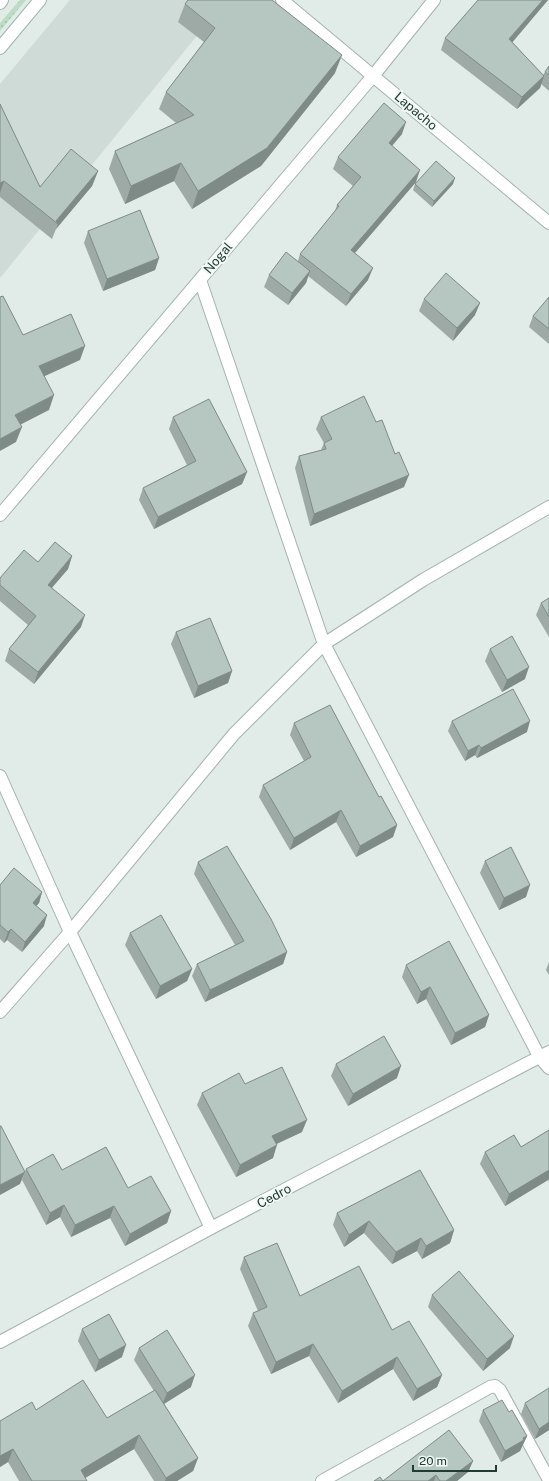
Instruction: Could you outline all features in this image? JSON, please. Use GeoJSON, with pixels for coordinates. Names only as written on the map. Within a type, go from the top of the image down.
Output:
{"type":"FeatureCollection","features":[{"type":"Feature","properties":{"kind":"street"},"geometry":{"type":"LineString","coordinates":[[0,48],[40,0]]}},
{"type":"Feature","properties":{"kind":"street","name":"Lapacho"},"geometry":{"type":"LineString","coordinates":[[282,0],[549,223]]}},
{"type":"Feature","properties":{"kind":"street","name":"Nogal"},"geometry":{"type":"LineString","coordinates":[[0,515],[373,76],[434,0]]}},
{"type":"Feature","properties":{"kind":"street"},"geometry":{"type":"LineString","coordinates":[[200,280],[324,644],[544,1054],[549,1068]]}},
{"type":"Feature","properties":{"kind":"street"},"geometry":{"type":"LineString","coordinates":[[0,1012],[70,932],[234,734],[324,644],[423,580],[549,507]]}},
{"type":"Feature","properties":{"kind":"street"},"geometry":{"type":"LineString","coordinates":[[0,776],[70,932],[211,1228]]}},
{"type":"Feature","properties":{"kind":"street","name":"Cedro"},"geometry":{"type":"LineString","coordinates":[[0,1342],[211,1228],[544,1054]]}},
{"type":"Feature","properties":{"kind":"street"},"geometry":{"type":"LineString","coordinates":[[322,1481],[490,1387],[495,1386],[500,1390],[549,1480]]}},
{"type":"Feature","properties":{"kind":"shaded area"},"geometry":{"type":"Polygon","coordinates":[[[70,0],[226,0],[0,278],[0,84],[70,0]]]}},
{"type":"Feature","properties":{"kind":"green space"},"geometry":{"type":"Polygon","coordinates":[[[20,0],[26,0],[0,31],[0,23],[20,0]]]}},
{"type":"Feature","properties":{"kind":"building"},"geometry":{"type":"Polygon","coordinates":[[[188,0],[272,0],[342,55],[267,148],[198,191],[181,163],[131,186],[115,151],[194,115],[166,92],[215,28],[185,4],[188,0]]]}},
{"type":"Feature","properties":{"kind":"building"},"geometry":{"type":"Polygon","coordinates":[[[478,0],[543,0],[509,39],[544,76],[522,97],[445,38],[478,0]]]}},
{"type":"Feature","properties":{"kind":"building"},"geometry":{"type":"Polygon","coordinates":[[[549,66],[549,75],[545,72],[549,66]]]}},
{"type":"Feature","properties":{"kind":"building"},"geometry":{"type":"Polygon","coordinates":[[[384,103],[406,122],[389,143],[420,170],[351,250],[373,268],[351,294],[300,254],[339,206],[337,205],[361,177],[338,157],[384,103]]]}},
{"type":"Feature","properties":{"kind":"building"},"geometry":{"type":"Polygon","coordinates":[[[0,104],[40,187],[71,149],[98,171],[56,221],[58,224],[4,181],[0,183],[0,104]]]}},
{"type":"Feature","properties":{"kind":"building"},"geometry":{"type":"Polygon","coordinates":[[[436,161],[455,178],[434,201],[415,184],[436,161]]]}},
{"type":"Feature","properties":{"kind":"building"},"geometry":{"type":"Polygon","coordinates":[[[140,210],[159,258],[107,279],[88,231],[140,210]]]}},
{"type":"Feature","properties":{"kind":"building"},"geometry":{"type":"Polygon","coordinates":[[[286,252],[310,271],[292,293],[269,275],[286,252]]]}},
{"type":"Feature","properties":{"kind":"building"},"geometry":{"type":"Polygon","coordinates":[[[446,273],[480,303],[457,328],[424,299],[446,273]]]}},
{"type":"Feature","properties":{"kind":"building"},"geometry":{"type":"Polygon","coordinates":[[[3,296],[23,335],[71,314],[85,346],[39,366],[54,395],[15,415],[22,427],[0,439],[0,297],[3,296]]]}},
{"type":"Feature","properties":{"kind":"building"},"geometry":{"type":"Polygon","coordinates":[[[549,297],[549,329],[533,316],[549,297]]]}},
{"type":"Feature","properties":{"kind":"building"},"geometry":{"type":"Polygon","coordinates":[[[364,396],[376,422],[382,420],[395,454],[399,452],[409,475],[314,514],[299,456],[326,449],[324,443],[332,439],[321,417],[364,396]]]}},
{"type":"Feature","properties":{"kind":"building"},"geometry":{"type":"Polygon","coordinates":[[[209,399],[247,472],[158,517],[143,488],[196,461],[173,417],[209,399]]]}},
{"type":"Feature","properties":{"kind":"building"},"geometry":{"type":"Polygon","coordinates":[[[55,542],[72,556],[48,585],[85,615],[38,672],[9,649],[36,616],[0,585],[0,578],[24,550],[38,562],[55,542]]]}},
{"type":"Feature","properties":{"kind":"building"},"geometry":{"type":"Polygon","coordinates":[[[549,598],[549,617],[541,603],[549,598]]]}},
{"type":"Feature","properties":{"kind":"building"},"geometry":{"type":"Polygon","coordinates":[[[210,618],[232,671],[198,686],[176,632],[210,618]]]}},
{"type":"Feature","properties":{"kind":"building"},"geometry":{"type":"Polygon","coordinates":[[[512,636],[529,667],[507,680],[490,649],[512,636]]]}},
{"type":"Feature","properties":{"kind":"building"},"geometry":{"type":"Polygon","coordinates":[[[513,689],[530,721],[481,748],[479,745],[468,751],[452,721],[513,689]]]}},
{"type":"Feature","properties":{"kind":"building"},"geometry":{"type":"Polygon","coordinates":[[[330,705],[379,797],[381,796],[397,825],[360,846],[341,810],[294,838],[263,785],[311,757],[294,723],[330,705]]]}},
{"type":"Feature","properties":{"kind":"building"},"geometry":{"type":"Polygon","coordinates":[[[227,846],[271,919],[287,952],[210,990],[197,964],[244,941],[198,862],[227,846]]]}},
{"type":"Feature","properties":{"kind":"building"},"geometry":{"type":"Polygon","coordinates":[[[511,847],[530,885],[504,898],[485,861],[511,847]]]}},
{"type":"Feature","properties":{"kind":"building"},"geometry":{"type":"Polygon","coordinates":[[[14,868],[42,892],[33,903],[47,915],[25,942],[11,929],[8,932],[0,925],[0,885],[14,868]]]}},
{"type":"Feature","properties":{"kind":"building"},"geometry":{"type":"Polygon","coordinates":[[[161,915],[192,969],[160,986],[130,933],[161,915]]]}},
{"type":"Feature","properties":{"kind":"building"},"geometry":{"type":"Polygon","coordinates":[[[449,941],[489,1015],[455,1033],[430,987],[421,992],[406,965],[449,941]]]}},
{"type":"Feature","properties":{"kind":"building"},"geometry":{"type":"Polygon","coordinates":[[[384,1036],[401,1066],[353,1094],[336,1064],[384,1036]]]}},
{"type":"Feature","properties":{"kind":"building"},"geometry":{"type":"Polygon","coordinates":[[[282,1067],[307,1120],[272,1136],[277,1145],[240,1165],[202,1093],[239,1073],[245,1084],[282,1067]]]}},
{"type":"Feature","properties":{"kind":"building"},"geometry":{"type":"Polygon","coordinates":[[[0,1126],[25,1172],[0,1185],[0,1126]]]}},
{"type":"Feature","properties":{"kind":"building"},"geometry":{"type":"Polygon","coordinates":[[[549,1130],[549,1170],[509,1194],[485,1152],[514,1135],[521,1147],[549,1130]]]}},
{"type":"Feature","properties":{"kind":"building"},"geometry":{"type":"Polygon","coordinates":[[[106,1147],[128,1188],[151,1176],[171,1211],[130,1234],[114,1206],[75,1225],[64,1205],[50,1213],[26,1169],[53,1154],[62,1170],[106,1147]]]}},
{"type":"Feature","properties":{"kind":"building"},"geometry":{"type":"Polygon","coordinates":[[[420,1170],[454,1230],[426,1246],[421,1238],[396,1252],[369,1221],[349,1235],[337,1213],[420,1170]]]}},
{"type":"Feature","properties":{"kind":"building"},"geometry":{"type":"Polygon","coordinates":[[[277,1243],[300,1296],[359,1266],[392,1330],[409,1321],[442,1375],[417,1389],[397,1357],[342,1391],[313,1344],[276,1362],[253,1313],[267,1307],[244,1257],[277,1243]]]}},
{"type":"Feature","properties":{"kind":"building"},"geometry":{"type":"Polygon","coordinates":[[[459,1271],[514,1336],[487,1359],[432,1295],[459,1271]]]}},
{"type":"Feature","properties":{"kind":"building"},"geometry":{"type":"Polygon","coordinates":[[[109,1314],[126,1345],[99,1360],[82,1329],[109,1314]]]}},
{"type":"Feature","properties":{"kind":"building"},"geometry":{"type":"Polygon","coordinates":[[[167,1330],[195,1375],[167,1393],[139,1348],[167,1330]]]}},
{"type":"Feature","properties":{"kind":"building"},"geometry":{"type":"Polygon","coordinates":[[[83,1380],[107,1418],[155,1390],[198,1458],[166,1478],[139,1435],[81,1470],[87,1481],[32,1481],[13,1449],[0,1456],[0,1421],[32,1402],[36,1410],[83,1380]]]}},
{"type":"Feature","properties":{"kind":"building"},"geometry":{"type":"Polygon","coordinates":[[[549,1388],[549,1422],[539,1429],[525,1403],[549,1388]]]}},
{"type":"Feature","properties":{"kind":"building"},"geometry":{"type":"Polygon","coordinates":[[[502,1400],[509,1412],[512,1410],[527,1436],[523,1438],[524,1440],[505,1451],[483,1410],[502,1400]]]}},
{"type":"Feature","properties":{"kind":"building"},"geometry":{"type":"Polygon","coordinates":[[[449,1430],[473,1461],[446,1481],[440,1481],[436,1475],[428,1481],[383,1481],[449,1430]]]}},
{"type":"Feature","properties":{"kind":"building"},"geometry":{"type":"Polygon","coordinates":[[[380,1477],[383,1481],[374,1481],[380,1477]]]}}]}
